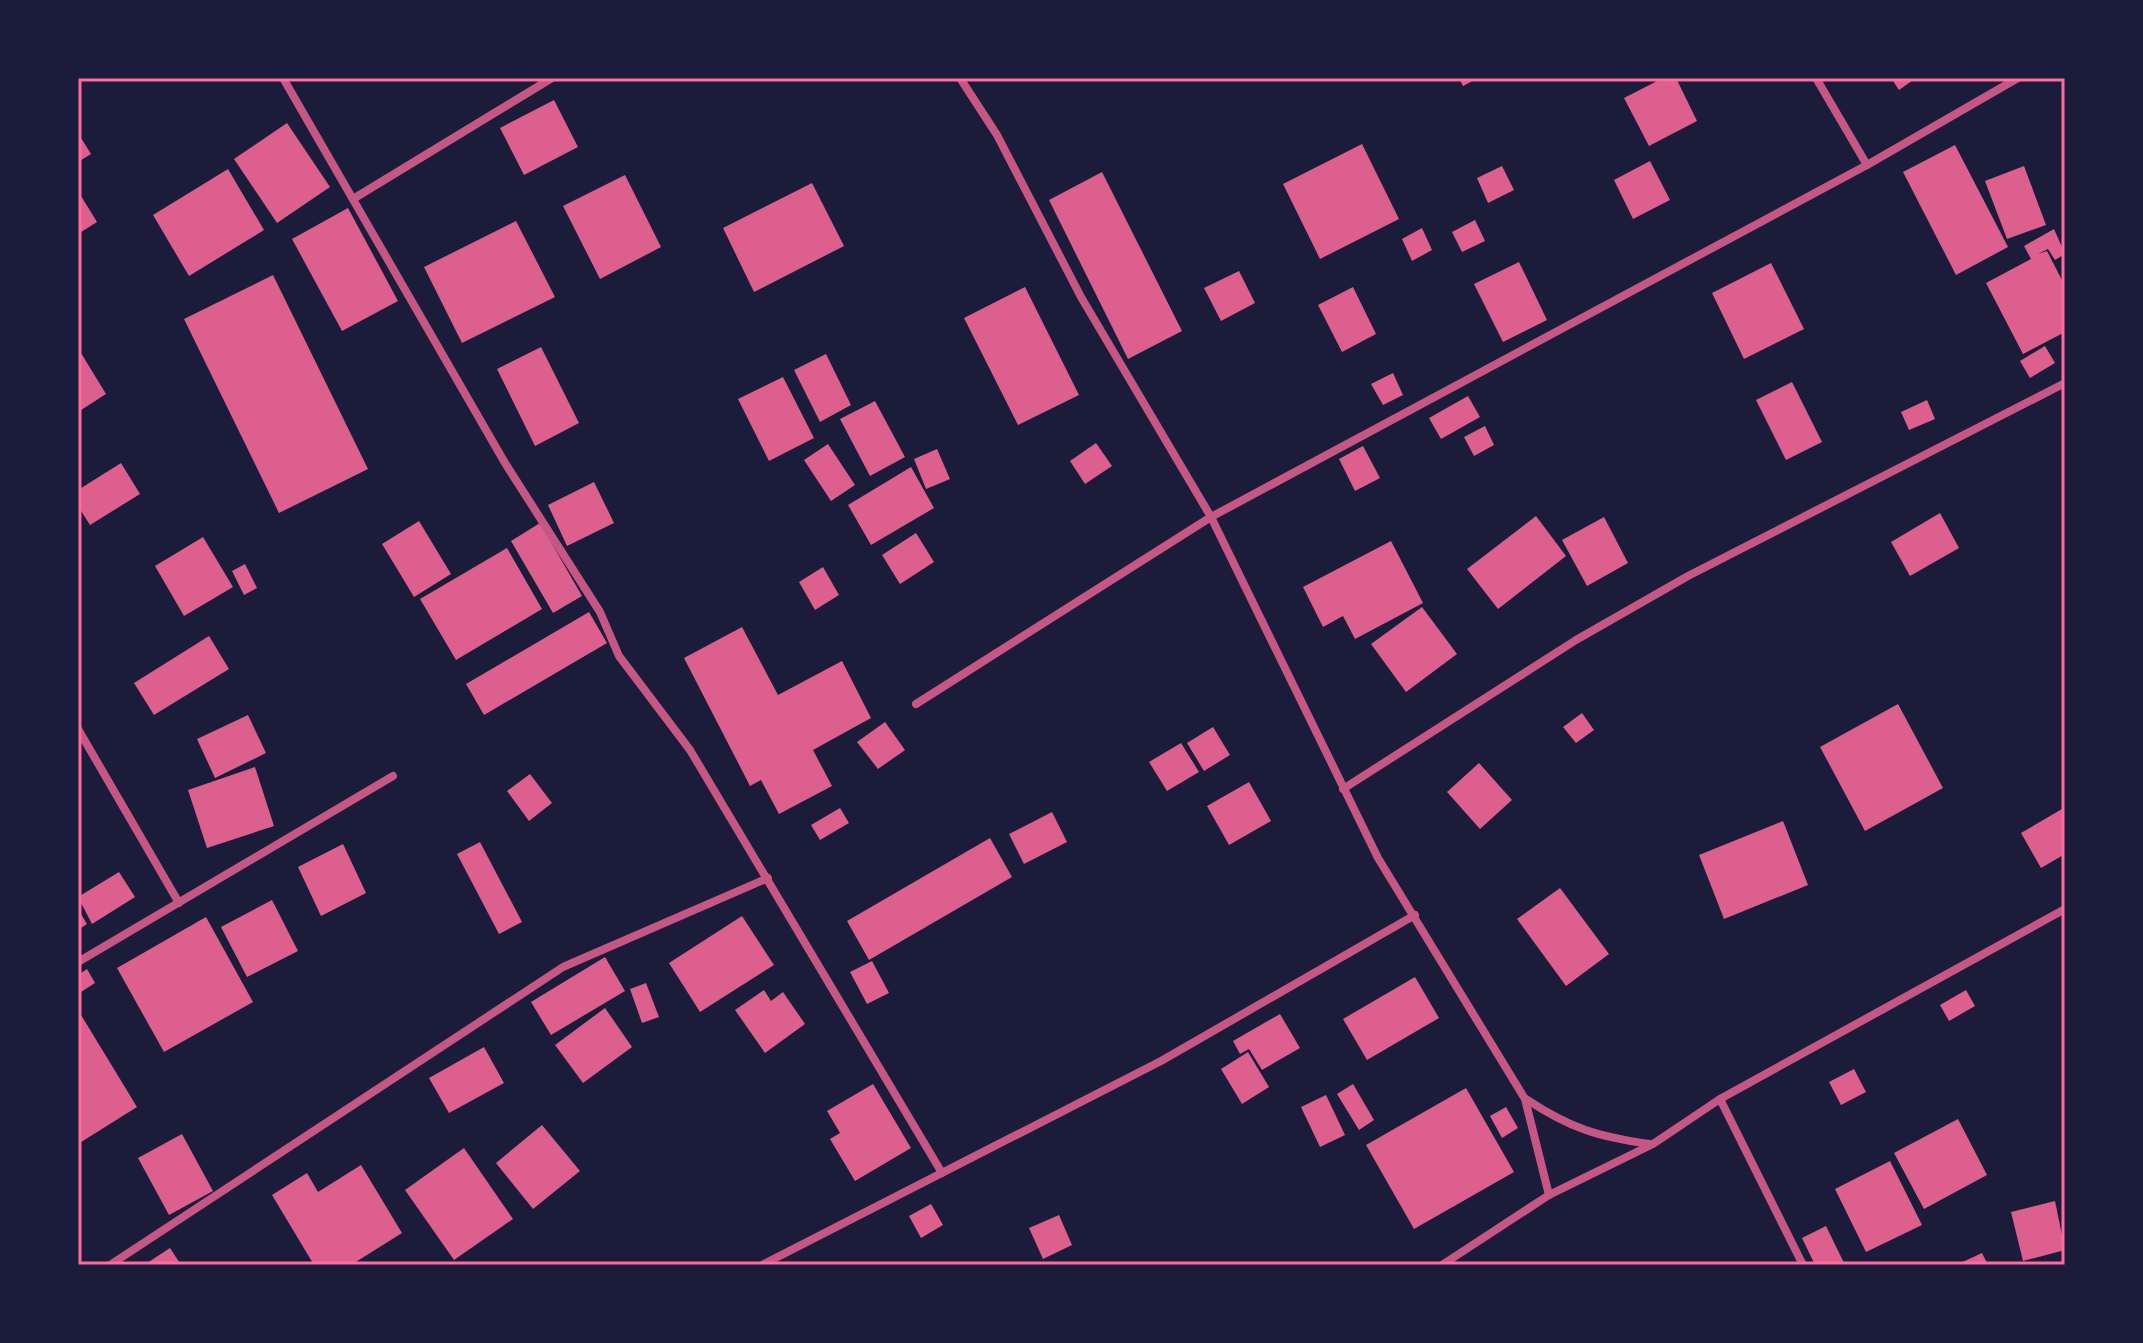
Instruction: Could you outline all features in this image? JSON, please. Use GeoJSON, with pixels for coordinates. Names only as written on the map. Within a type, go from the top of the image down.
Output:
{"type":"FeatureCollection","features":[{"type":"Feature","properties":{"kind":"street"},"geometry":{"type":"LineString","coordinates":[[283,78],[505,463],[600,612],[619,656],[690,750],[942,1173]]}},
{"type":"Feature","properties":{"kind":"street"},"geometry":{"type":"LineString","coordinates":[[353,199],[552,78]]}},
{"type":"Feature","properties":{"kind":"street"},"geometry":{"type":"LineString","coordinates":[[960,78],[997,135],[1081,297],[1211,517],[1378,858],[1525,1099],[1549,1195]]}},
{"type":"Feature","properties":{"kind":"street"},"geometry":{"type":"LineString","coordinates":[[1816,78],[1867,165]]}},
{"type":"Feature","properties":{"kind":"street"},"geometry":{"type":"LineString","coordinates":[[916,704],[1211,517],[1867,165],[2018,78]]}},
{"type":"Feature","properties":{"kind":"street"},"geometry":{"type":"LineString","coordinates":[[1343,789],[1576,640],[1688,576],[2065,383]]}},
{"type":"Feature","properties":{"kind":"street"},"geometry":{"type":"LineString","coordinates":[[78,729],[179,903]]}},
{"type":"Feature","properties":{"kind":"street"},"geometry":{"type":"LineString","coordinates":[[78,962],[393,776]]}},
{"type":"Feature","properties":{"kind":"street"},"geometry":{"type":"LineString","coordinates":[[110,1265],[563,967],[768,878]]}},
{"type":"Feature","properties":{"kind":"street"},"geometry":{"type":"LineString","coordinates":[[1442,1265],[1549,1195],[1653,1144],[1720,1099],[2065,909]]}},
{"type":"Feature","properties":{"kind":"street"},"geometry":{"type":"LineString","coordinates":[[762,1265],[1161,1061],[1415,915]]}},
{"type":"Feature","properties":{"kind":"street"},"geometry":{"type":"LineString","coordinates":[[1525,1099],[1563,1124],[1590,1135],[1653,1144]]}},
{"type":"Feature","properties":{"kind":"street"},"geometry":{"type":"LineString","coordinates":[[1720,1099],[1803,1265]]}},
{"type":"Feature","properties":{"kind":"building"},"geometry":{"type":"Polygon","coordinates":[[[1459,78],[1478,78],[1463,86],[1459,78]]]}},
{"type":"Feature","properties":{"kind":"building"},"geometry":{"type":"Polygon","coordinates":[[[1663,78],[1676,78],[1697,121],[1649,146],[1624,98],[1663,78]]]}},
{"type":"Feature","properties":{"kind":"building"},"geometry":{"type":"Polygon","coordinates":[[[1891,78],[1916,78],[1899,90],[1891,78]]]}},
{"type":"Feature","properties":{"kind":"building"},"geometry":{"type":"Polygon","coordinates":[[[554,100],[578,147],[524,175],[500,128],[554,100]]]}},
{"type":"Feature","properties":{"kind":"building"},"geometry":{"type":"Polygon","coordinates":[[[287,123],[330,187],[277,223],[234,159],[287,123]]]}},
{"type":"Feature","properties":{"kind":"building"},"geometry":{"type":"Polygon","coordinates":[[[78,133],[91,154],[78,162],[78,133]]]}},
{"type":"Feature","properties":{"kind":"building"},"geometry":{"type":"Polygon","coordinates":[[[1362,144],[1399,219],[1320,259],[1283,184],[1362,144]]]}},
{"type":"Feature","properties":{"kind":"building"},"geometry":{"type":"Polygon","coordinates":[[[1955,145],[2008,247],[1956,275],[1903,172],[1955,145]]]}},
{"type":"Feature","properties":{"kind":"building"},"geometry":{"type":"Polygon","coordinates":[[[1650,161],[1670,200],[1633,219],[1614,180],[1650,161]]]}},
{"type":"Feature","properties":{"kind":"building"},"geometry":{"type":"Polygon","coordinates":[[[1502,166],[1514,190],[1488,203],[1477,178],[1502,166]]]}},
{"type":"Feature","properties":{"kind":"building"},"geometry":{"type":"Polygon","coordinates":[[[2024,166],[2046,225],[2007,239],[1985,181],[2024,166]]]}},
{"type":"Feature","properties":{"kind":"building"},"geometry":{"type":"Polygon","coordinates":[[[228,169],[264,230],[189,276],[153,215],[228,169]]]}},
{"type":"Feature","properties":{"kind":"building"},"geometry":{"type":"Polygon","coordinates":[[[1102,172],[1182,331],[1128,359],[1049,200],[1102,172]]]}},
{"type":"Feature","properties":{"kind":"building"},"geometry":{"type":"Polygon","coordinates":[[[625,175],[661,247],[600,279],[563,206],[625,175]]]}},
{"type":"Feature","properties":{"kind":"building"},"geometry":{"type":"Polygon","coordinates":[[[812,183],[844,246],[754,292],[723,228],[812,183]]]}},
{"type":"Feature","properties":{"kind":"building"},"geometry":{"type":"Polygon","coordinates":[[[78,191],[97,222],[78,234],[78,191]]]}},
{"type":"Feature","properties":{"kind":"building"},"geometry":{"type":"Polygon","coordinates":[[[348,208],[398,301],[342,331],[292,239],[348,208]]]}},
{"type":"Feature","properties":{"kind":"building"},"geometry":{"type":"Polygon","coordinates":[[[1475,220],[1485,241],[1462,252],[1452,232],[1475,220]]]}},
{"type":"Feature","properties":{"kind":"building"},"geometry":{"type":"Polygon","coordinates":[[[516,221],[555,297],[462,343],[424,267],[516,221]]]}},
{"type":"Feature","properties":{"kind":"building"},"geometry":{"type":"Polygon","coordinates":[[[1422,228],[1432,250],[1412,261],[1402,239],[1422,228]]]}},
{"type":"Feature","properties":{"kind":"building"},"geometry":{"type":"Polygon","coordinates":[[[2054,229],[2065,254],[2055,260],[2048,249],[2038,254],[2047,251],[2065,286],[2065,332],[2023,354],[1986,283],[2031,259],[2024,246],[2054,229]]]}},
{"type":"Feature","properties":{"kind":"building"},"geometry":{"type":"Polygon","coordinates":[[[1519,262],[1547,320],[1503,342],[1474,284],[1519,262]]]}},
{"type":"Feature","properties":{"kind":"building"},"geometry":{"type":"Polygon","coordinates":[[[1771,263],[1804,329],[1744,359],[1712,293],[1771,263]]]}},
{"type":"Feature","properties":{"kind":"building"},"geometry":{"type":"Polygon","coordinates":[[[1239,271],[1255,303],[1221,321],[1204,288],[1239,271]]]}},
{"type":"Feature","properties":{"kind":"building"},"geometry":{"type":"Polygon","coordinates":[[[273,275],[368,469],[279,513],[184,319],[273,275]]]}},
{"type":"Feature","properties":{"kind":"building"},"geometry":{"type":"Polygon","coordinates":[[[1025,287],[1079,395],[1018,425],[964,318],[1025,287]]]}},
{"type":"Feature","properties":{"kind":"building"},"geometry":{"type":"Polygon","coordinates":[[[1353,287],[1376,334],[1342,352],[1318,305],[1353,287]]]}},
{"type":"Feature","properties":{"kind":"building"},"geometry":{"type":"Polygon","coordinates":[[[2045,346],[2055,363],[2030,378],[2020,361],[2045,346]]]}},
{"type":"Feature","properties":{"kind":"building"},"geometry":{"type":"Polygon","coordinates":[[[541,347],[579,423],[535,446],[497,369],[541,347]]]}},
{"type":"Feature","properties":{"kind":"building"},"geometry":{"type":"Polygon","coordinates":[[[78,348],[106,394],[78,412],[78,348]]]}},
{"type":"Feature","properties":{"kind":"building"},"geometry":{"type":"Polygon","coordinates":[[[826,354],[851,405],[820,422],[794,370],[826,354]]]}},
{"type":"Feature","properties":{"kind":"building"},"geometry":{"type":"Polygon","coordinates":[[[1393,373],[1403,395],[1383,405],[1371,384],[1393,373]]]}},
{"type":"Feature","properties":{"kind":"building"},"geometry":{"type":"Polygon","coordinates":[[[783,377],[814,438],[769,461],[738,399],[783,377]]]}},
{"type":"Feature","properties":{"kind":"building"},"geometry":{"type":"Polygon","coordinates":[[[1792,382],[1822,442],[1786,460],[1756,400],[1792,382]]]}},
{"type":"Feature","properties":{"kind":"building"},"geometry":{"type":"Polygon","coordinates":[[[1468,396],[1480,417],[1441,439],[1429,418],[1468,396]]]}},
{"type":"Feature","properties":{"kind":"building"},"geometry":{"type":"Polygon","coordinates":[[[1927,400],[1935,419],[1909,430],[1901,412],[1927,400]]]}},
{"type":"Feature","properties":{"kind":"building"},"geometry":{"type":"Polygon","coordinates":[[[875,401],[905,457],[870,476],[840,419],[875,401]]]}},
{"type":"Feature","properties":{"kind":"building"},"geometry":{"type":"Polygon","coordinates":[[[1485,426],[1494,445],[1474,456],[1464,437],[1485,426]]]}},
{"type":"Feature","properties":{"kind":"building"},"geometry":{"type":"Polygon","coordinates":[[[1096,443],[1112,466],[1085,484],[1070,461],[1096,443]]]}},
{"type":"Feature","properties":{"kind":"building"},"geometry":{"type":"Polygon","coordinates":[[[828,444],[855,485],[831,501],[804,460],[828,444]]]}},
{"type":"Feature","properties":{"kind":"building"},"geometry":{"type":"Polygon","coordinates":[[[1363,446],[1380,478],[1355,491],[1339,459],[1363,446]]]}},
{"type":"Feature","properties":{"kind":"building"},"geometry":{"type":"Polygon","coordinates":[[[937,449],[950,479],[926,489],[914,459],[937,449]]]}},
{"type":"Feature","properties":{"kind":"building"},"geometry":{"type":"Polygon","coordinates":[[[121,463],[140,494],[90,525],[78,506],[78,490],[121,463]]]}},
{"type":"Feature","properties":{"kind":"building"},"geometry":{"type":"Polygon","coordinates":[[[911,467],[934,508],[871,545],[848,505],[911,467]]]}},
{"type":"Feature","properties":{"kind":"building"},"geometry":{"type":"Polygon","coordinates":[[[594,482],[614,523],[567,546],[548,505],[594,482]]]}},
{"type":"Feature","properties":{"kind":"building"},"geometry":{"type":"Polygon","coordinates":[[[1940,513],[1959,548],[1910,576],[1891,542],[1940,513]]]}},
{"type":"Feature","properties":{"kind":"building"},"geometry":{"type":"Polygon","coordinates":[[[1536,516],[1566,556],[1498,609],[1467,569],[1536,516]]]}},
{"type":"Feature","properties":{"kind":"building"},"geometry":{"type":"Polygon","coordinates":[[[1604,517],[1628,563],[1587,586],[1562,540],[1604,517]]]}},
{"type":"Feature","properties":{"kind":"building"},"geometry":{"type":"Polygon","coordinates":[[[419,521],[451,574],[414,597],[382,544],[419,521]]]}},
{"type":"Feature","properties":{"kind":"building"},"geometry":{"type":"Polygon","coordinates":[[[540,523],[582,596],[553,613],[511,541],[540,523]]]}},
{"type":"Feature","properties":{"kind":"building"},"geometry":{"type":"Polygon","coordinates":[[[916,533],[934,562],[900,584],[882,555],[916,533]]]}},
{"type":"Feature","properties":{"kind":"building"},"geometry":{"type":"Polygon","coordinates":[[[203,537],[233,587],[184,616],[155,566],[203,537]]]}},
{"type":"Feature","properties":{"kind":"building"},"geometry":{"type":"Polygon","coordinates":[[[1391,541],[1423,603],[1355,639],[1343,616],[1323,627],[1303,587],[1391,541]]]}},
{"type":"Feature","properties":{"kind":"building"},"geometry":{"type":"Polygon","coordinates":[[[507,548],[542,609],[456,660],[420,599],[507,548]]]}},
{"type":"Feature","properties":{"kind":"building"},"geometry":{"type":"Polygon","coordinates":[[[245,564],[257,588],[244,595],[232,571],[245,564]]]}},
{"type":"Feature","properties":{"kind":"building"},"geometry":{"type":"Polygon","coordinates":[[[823,567],[839,595],[815,610],[799,582],[823,567]]]}},
{"type":"Feature","properties":{"kind":"building"},"geometry":{"type":"Polygon","coordinates":[[[1422,607],[1457,654],[1406,692],[1371,644],[1422,607]]]}},
{"type":"Feature","properties":{"kind":"building"},"geometry":{"type":"Polygon","coordinates":[[[589,612],[607,643],[484,715],[466,684],[589,612]]]}},
{"type":"Feature","properties":{"kind":"building"},"geometry":{"type":"Polygon","coordinates":[[[742,627],[778,695],[842,661],[871,718],[813,750],[832,786],[779,814],[761,780],[750,786],[684,658],[742,627]]]}},
{"type":"Feature","properties":{"kind":"building"},"geometry":{"type":"Polygon","coordinates":[[[209,636],[229,669],[154,715],[134,683],[209,636]]]}},
{"type":"Feature","properties":{"kind":"building"},"geometry":{"type":"Polygon","coordinates":[[[1898,704],[1943,788],[1865,831],[1820,747],[1898,704]]]}},
{"type":"Feature","properties":{"kind":"building"},"geometry":{"type":"Polygon","coordinates":[[[1582,713],[1594,730],[1576,743],[1563,727],[1582,713]]]}},
{"type":"Feature","properties":{"kind":"building"},"geometry":{"type":"Polygon","coordinates":[[[248,715],[266,753],[215,778],[197,739],[248,715]]]}},
{"type":"Feature","properties":{"kind":"building"},"geometry":{"type":"Polygon","coordinates":[[[885,722],[905,750],[878,769],[857,742],[885,722]]]}},
{"type":"Feature","properties":{"kind":"building"},"geometry":{"type":"Polygon","coordinates":[[[1213,727],[1230,755],[1204,771],[1187,743],[1213,727]]]}},
{"type":"Feature","properties":{"kind":"building"},"geometry":{"type":"Polygon","coordinates":[[[1181,743],[1199,772],[1167,791],[1149,762],[1181,743]]]}},
{"type":"Feature","properties":{"kind":"building"},"geometry":{"type":"Polygon","coordinates":[[[1479,763],[1512,800],[1480,829],[1447,792],[1479,763]]]}},
{"type":"Feature","properties":{"kind":"building"},"geometry":{"type":"Polygon","coordinates":[[[255,767],[274,826],[207,848],[188,790],[255,767]]]}},
{"type":"Feature","properties":{"kind":"building"},"geometry":{"type":"Polygon","coordinates":[[[530,774],[552,803],[529,821],[507,791],[530,774]]]}},
{"type":"Feature","properties":{"kind":"building"},"geometry":{"type":"Polygon","coordinates":[[[1249,782],[1271,821],[1229,845],[1207,806],[1249,782]]]}},
{"type":"Feature","properties":{"kind":"building"},"geometry":{"type":"Polygon","coordinates":[[[840,808],[849,823],[820,840],[811,825],[840,808]]]}},
{"type":"Feature","properties":{"kind":"building"},"geometry":{"type":"Polygon","coordinates":[[[2062,809],[2065,854],[2041,868],[2021,833],[2062,809]]]}},
{"type":"Feature","properties":{"kind":"building"},"geometry":{"type":"Polygon","coordinates":[[[1052,812],[1067,842],[1024,864],[1009,834],[1052,812]]]}},
{"type":"Feature","properties":{"kind":"building"},"geometry":{"type":"Polygon","coordinates":[[[1783,821],[1808,885],[1724,919],[1699,855],[1783,821]]]}},
{"type":"Feature","properties":{"kind":"building"},"geometry":{"type":"Polygon","coordinates":[[[990,838],[1012,877],[869,960],[847,921],[990,838]]]}},
{"type":"Feature","properties":{"kind":"building"},"geometry":{"type":"Polygon","coordinates":[[[480,842],[522,922],[499,934],[457,854],[480,842]]]}},
{"type":"Feature","properties":{"kind":"building"},"geometry":{"type":"Polygon","coordinates":[[[343,844],[366,893],[321,916],[298,867],[343,844]]]}},
{"type":"Feature","properties":{"kind":"building"},"geometry":{"type":"Polygon","coordinates":[[[119,872],[135,897],[92,924],[78,897],[119,872]]]}},
{"type":"Feature","properties":{"kind":"building"},"geometry":{"type":"Polygon","coordinates":[[[1560,888],[1609,954],[1566,986],[1517,919],[1560,888]]]}},
{"type":"Feature","properties":{"kind":"building"},"geometry":{"type":"Polygon","coordinates":[[[272,900],[298,951],[247,977],[221,927],[272,900]]]}},
{"type":"Feature","properties":{"kind":"building"},"geometry":{"type":"Polygon","coordinates":[[[78,909],[87,924],[78,930],[78,909]]]}},
{"type":"Feature","properties":{"kind":"building"},"geometry":{"type":"Polygon","coordinates":[[[742,916],[774,965],[700,1012],[669,963],[742,916]]]}},
{"type":"Feature","properties":{"kind":"building"},"geometry":{"type":"Polygon","coordinates":[[[206,917],[253,1002],[164,1052],[117,968],[206,917]]]}},
{"type":"Feature","properties":{"kind":"building"},"geometry":{"type":"Polygon","coordinates":[[[605,957],[625,991],[551,1035],[531,1002],[605,957]]]}},
{"type":"Feature","properties":{"kind":"building"},"geometry":{"type":"Polygon","coordinates":[[[872,961],[889,993],[867,1004],[850,972],[872,961]]]}},
{"type":"Feature","properties":{"kind":"building"},"geometry":{"type":"Polygon","coordinates":[[[87,969],[95,983],[78,994],[78,975],[87,969]]]}},
{"type":"Feature","properties":{"kind":"building"},"geometry":{"type":"Polygon","coordinates":[[[1415,977],[1439,1018],[1367,1060],[1343,1019],[1415,977]]]}},
{"type":"Feature","properties":{"kind":"building"},"geometry":{"type":"Polygon","coordinates":[[[646,983],[659,1017],[642,1023],[630,989],[646,983]]]}},
{"type":"Feature","properties":{"kind":"building"},"geometry":{"type":"Polygon","coordinates":[[[764,990],[771,1001],[783,992],[805,1024],[765,1053],[735,1010],[764,990]]]}},
{"type":"Feature","properties":{"kind":"building"},"geometry":{"type":"Polygon","coordinates":[[[1966,990],[1975,1006],[1949,1021],[1940,1005],[1966,990]]]}},
{"type":"Feature","properties":{"kind":"building"},"geometry":{"type":"Polygon","coordinates":[[[605,1008],[632,1047],[583,1083],[555,1045],[605,1008]]]}},
{"type":"Feature","properties":{"kind":"building"},"geometry":{"type":"Polygon","coordinates":[[[78,1010],[137,1107],[78,1144],[78,1010]]]}},
{"type":"Feature","properties":{"kind":"building"},"geometry":{"type":"Polygon","coordinates":[[[1280,1014],[1300,1048],[1262,1070],[1249,1049],[1240,1054],[1233,1041],[1280,1014]]]}},
{"type":"Feature","properties":{"kind":"building"},"geometry":{"type":"Polygon","coordinates":[[[484,1047],[504,1083],[449,1113],[429,1078],[484,1047]]]}},
{"type":"Feature","properties":{"kind":"building"},"geometry":{"type":"Polygon","coordinates":[[[1248,1052],[1269,1087],[1242,1104],[1221,1069],[1248,1052]]]}},
{"type":"Feature","properties":{"kind":"building"},"geometry":{"type":"Polygon","coordinates":[[[1854,1069],[1866,1092],[1841,1105],[1829,1082],[1854,1069]]]}},
{"type":"Feature","properties":{"kind":"building"},"geometry":{"type":"Polygon","coordinates":[[[873,1084],[911,1148],[855,1181],[830,1139],[840,1133],[827,1111],[873,1084]]]}},
{"type":"Feature","properties":{"kind":"building"},"geometry":{"type":"Polygon","coordinates":[[[1353,1084],[1374,1120],[1359,1130],[1337,1094],[1353,1084]]]}},
{"type":"Feature","properties":{"kind":"building"},"geometry":{"type":"Polygon","coordinates":[[[1466,1088],[1514,1172],[1414,1229],[1366,1145],[1466,1088]]]}},
{"type":"Feature","properties":{"kind":"building"},"geometry":{"type":"Polygon","coordinates":[[[1326,1095],[1345,1135],[1320,1147],[1301,1107],[1326,1095]]]}},
{"type":"Feature","properties":{"kind":"building"},"geometry":{"type":"Polygon","coordinates":[[[1506,1107],[1518,1128],[1502,1138],[1490,1116],[1506,1107]]]}},
{"type":"Feature","properties":{"kind":"building"},"geometry":{"type":"Polygon","coordinates":[[[1958,1119],[1987,1175],[1924,1209],[1894,1153],[1958,1119]]]}},
{"type":"Feature","properties":{"kind":"building"},"geometry":{"type":"Polygon","coordinates":[[[542,1125],[580,1171],[533,1209],[496,1163],[542,1125]]]}},
{"type":"Feature","properties":{"kind":"building"},"geometry":{"type":"Polygon","coordinates":[[[182,1134],[213,1191],[169,1215],[138,1158],[182,1134]]]}},
{"type":"Feature","properties":{"kind":"building"},"geometry":{"type":"Polygon","coordinates":[[[464,1148],[513,1219],[454,1260],[405,1190],[464,1148]]]}},
{"type":"Feature","properties":{"kind":"building"},"geometry":{"type":"Polygon","coordinates":[[[1890,1161],[1922,1225],[1866,1252],[1835,1189],[1890,1161]]]}},
{"type":"Feature","properties":{"kind":"building"},"geometry":{"type":"Polygon","coordinates":[[[361,1165],[402,1233],[351,1265],[314,1265],[272,1195],[307,1173],[318,1192],[361,1165]]]}},
{"type":"Feature","properties":{"kind":"building"},"geometry":{"type":"Polygon","coordinates":[[[2055,1201],[2065,1250],[2023,1261],[2011,1212],[2055,1201]]]}},
{"type":"Feature","properties":{"kind":"building"},"geometry":{"type":"Polygon","coordinates":[[[931,1204],[943,1225],[921,1238],[909,1216],[931,1204]]]}},
{"type":"Feature","properties":{"kind":"building"},"geometry":{"type":"Polygon","coordinates":[[[1059,1215],[1072,1245],[1043,1259],[1029,1228],[1059,1215]]]}},
{"type":"Feature","properties":{"kind":"building"},"geometry":{"type":"Polygon","coordinates":[[[1826,1226],[1845,1265],[1815,1265],[1802,1238],[1826,1226]]]}},
{"type":"Feature","properties":{"kind":"building"},"geometry":{"type":"Polygon","coordinates":[[[170,1248],[181,1265],[144,1265],[170,1248]]]}},
{"type":"Feature","properties":{"kind":"building"},"geometry":{"type":"Polygon","coordinates":[[[1982,1253],[1988,1265],[1956,1265],[1982,1253]]]}}]}
